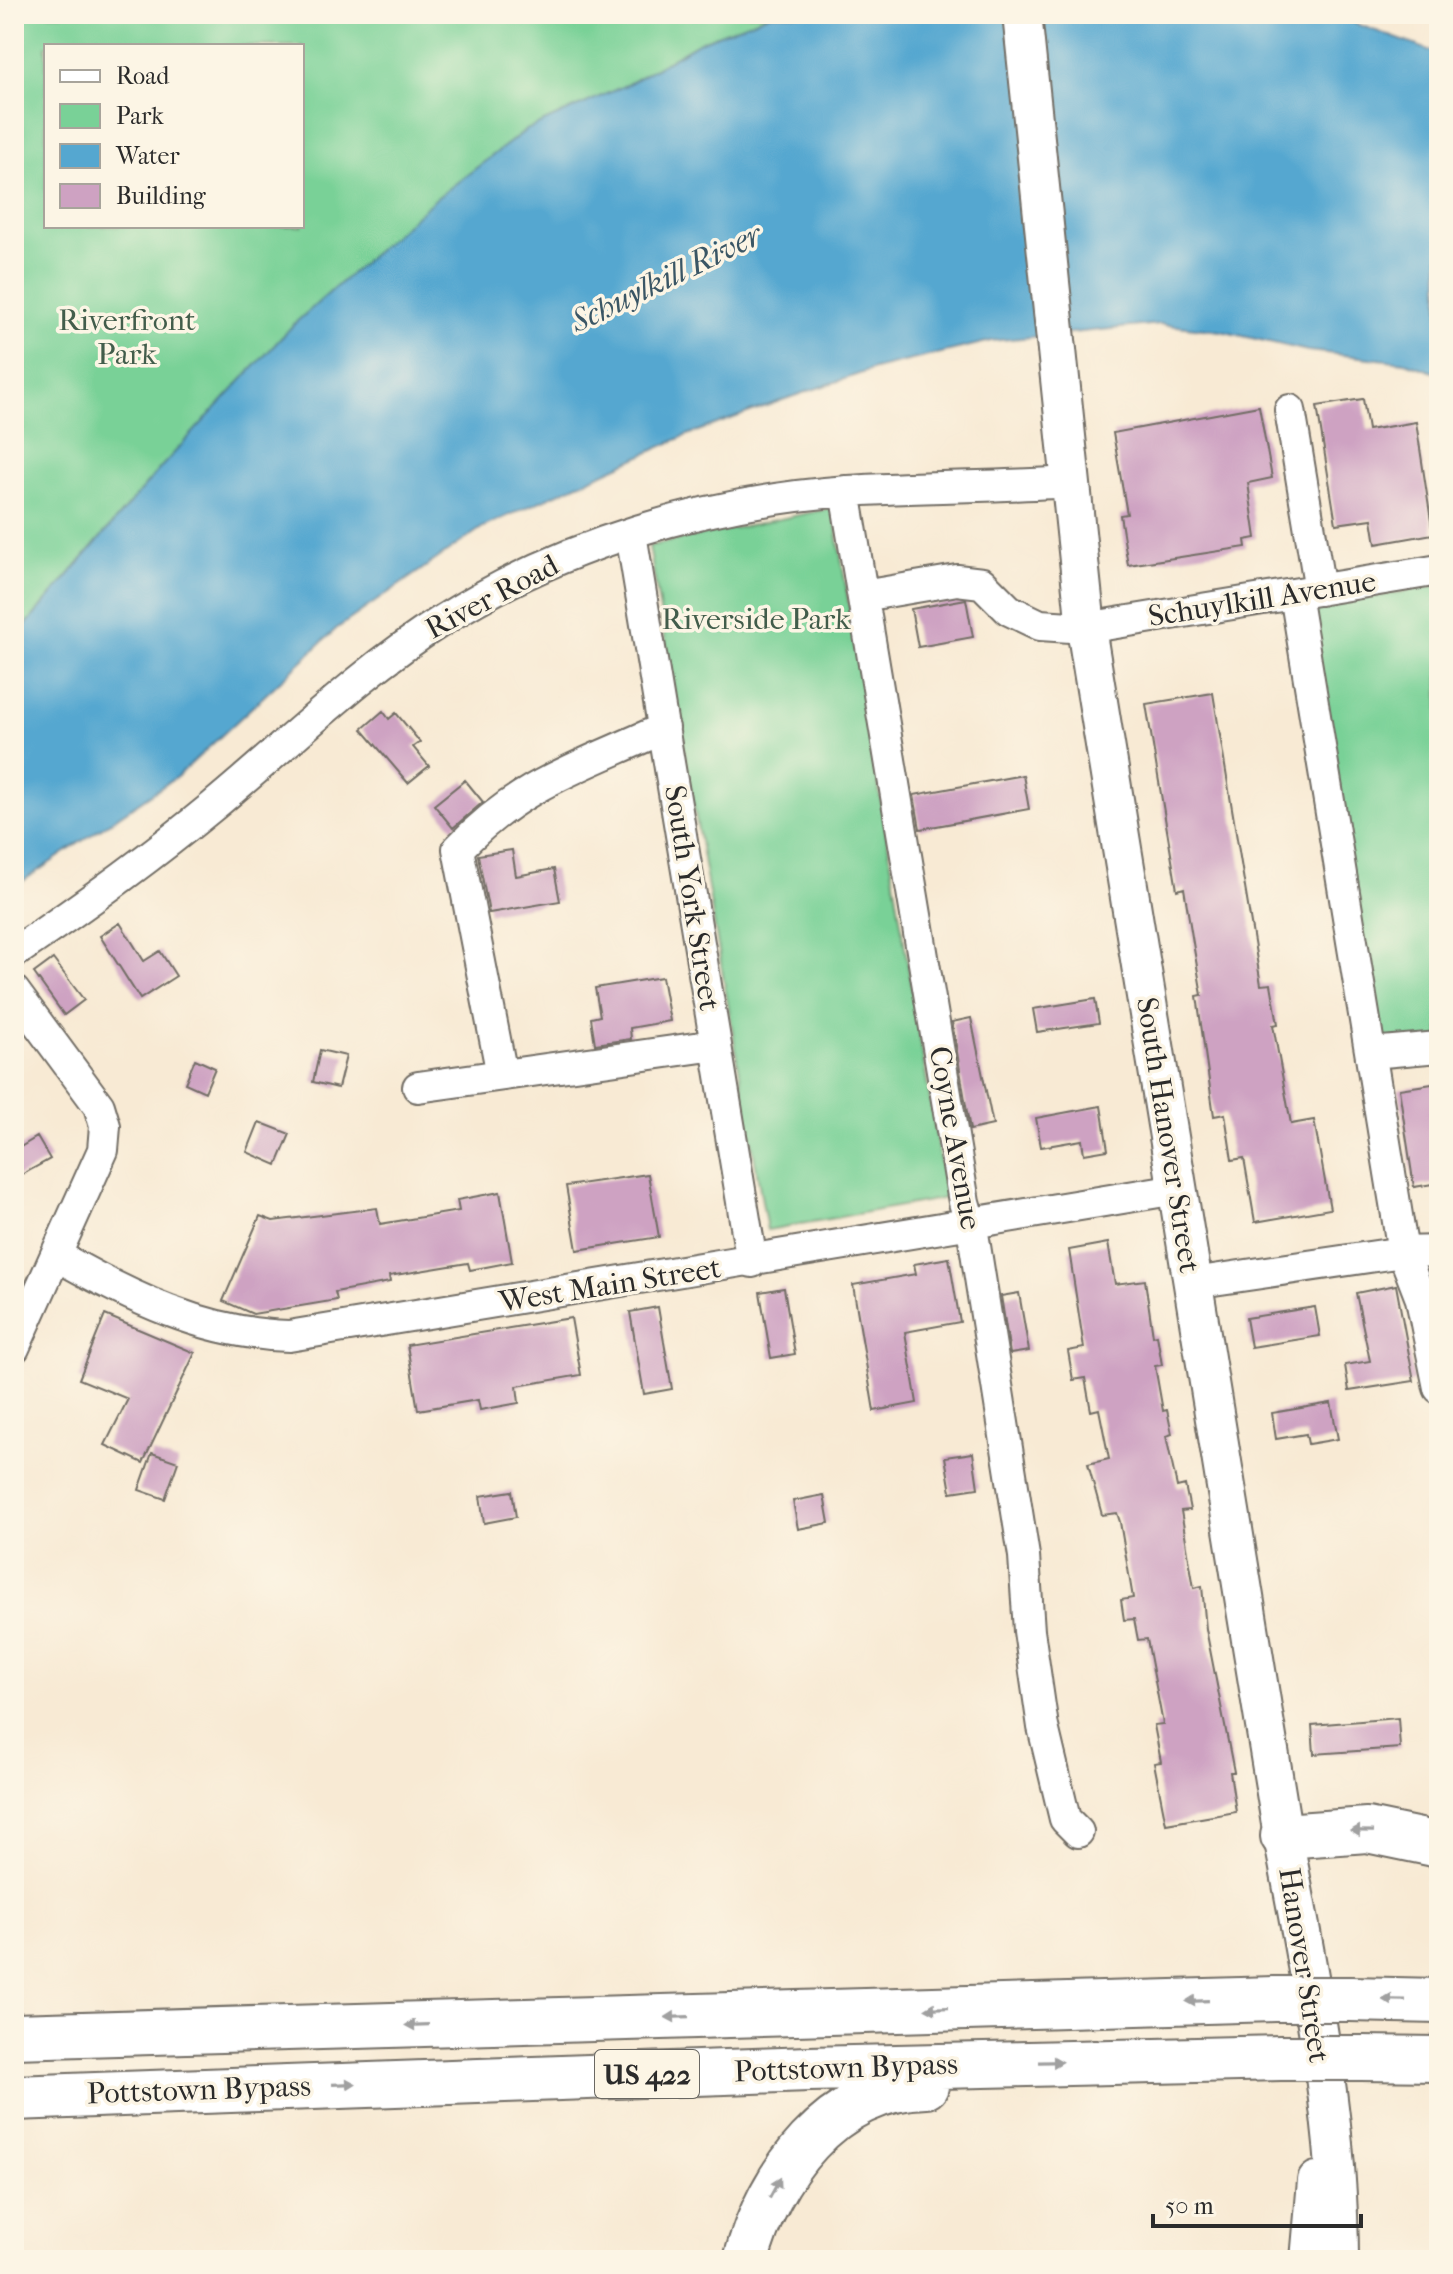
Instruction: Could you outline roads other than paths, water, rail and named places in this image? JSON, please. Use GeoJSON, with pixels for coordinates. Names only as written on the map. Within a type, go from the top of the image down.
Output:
{"type":"FeatureCollection","features":[{"type":"Feature","properties":{"kind":"highway"},"geometry":{"type":"LineString","coordinates":[[1283,1836],[1367,1830],[1439,1845]]}},
{"type":"Feature","properties":{"kind":"highway","name":"Pottstown Bypass"},"geometry":{"type":"LineString","coordinates":[[14,2036],[1275,1999],[1439,2001]]}},
{"type":"Feature","properties":{"kind":"highway","name":"Pottstown Bypass"},"geometry":{"type":"LineString","coordinates":[[14,2099],[1009,2063],[1281,2058],[1439,2059]]}},
{"type":"Feature","properties":{"kind":"highway"},"geometry":{"type":"LineString","coordinates":[[746,2260],[762,2214],[782,2175],[845,2111],[860,2101],[900,2087],[980,2085],[1009,2063]]}},
{"type":"Feature","properties":{"kind":"main road","name":"South Hanover Street"},"geometry":{"type":"LineString","coordinates":[[1022,14],[1086,628],[1283,1836]]}},
{"type":"Feature","properties":{"kind":"main road","name":"Hanover Street"},"geometry":{"type":"LineString","coordinates":[[1283,1836],[1308,1972],[1339,2184],[1339,2260]]}},
{"type":"Feature","properties":{"kind":"main road","name":"Hanover Street"},"geometry":{"type":"LineString","coordinates":[[1310,2260],[1325,2094]]}},
{"type":"Feature","properties":{"kind":"street"},"geometry":{"type":"LineString","coordinates":[[1290,410],[1307,592],[1371,1053],[1403,1252],[1421,1299],[1439,1388]]}},
{"type":"Feature","properties":{"kind":"street","name":"River Road"},"geometry":{"type":"LineString","coordinates":[[14,953],[210,808],[377,666],[443,619],[555,562],[631,534],[761,503],[845,491],[1071,482]]}},
{"type":"Feature","properties":{"kind":"street","name":"Coyne Avenue"},"geometry":{"type":"LineString","coordinates":[[845,491],[1024,1556],[1029,1631],[1043,1727],[1065,1819],[1078,1832]]}},
{"type":"Feature","properties":{"kind":"street","name":"South York Street"},"geometry":{"type":"LineString","coordinates":[[631,534],[752,1262]]}},
{"type":"Feature","properties":{"kind":"street","name":"Schuylkill Avenue"},"geometry":{"type":"LineString","coordinates":[[863,596],[957,580],[982,583],[1009,610],[1040,625],[1086,628],[1439,570]]}},
{"type":"Feature","properties":{"kind":"street"},"geometry":{"type":"LineString","coordinates":[[502,1075],[458,849],[488,818],[541,782],[664,728]]}},
{"type":"Feature","properties":{"kind":"street"},"geometry":{"type":"LineString","coordinates":[[14,991],[93,1095],[105,1126],[103,1150],[14,1348]]}},
{"type":"Feature","properties":{"kind":"street"},"geometry":{"type":"LineString","coordinates":[[418,1087],[716,1045]]}},
{"type":"Feature","properties":{"kind":"street"},"geometry":{"type":"LineString","coordinates":[[1371,1053],[1439,1047]]}},
{"type":"Feature","properties":{"kind":"street","name":"West Main Street"},"geometry":{"type":"LineString","coordinates":[[56,1255],[94,1277],[215,1328],[252,1335],[289,1336],[752,1262],[1177,1189]]}},
{"type":"Feature","properties":{"kind":"street"},"geometry":{"type":"LineString","coordinates":[[1193,1283],[1403,1252],[1439,1251]]}},
{"type":"Feature","properties":{"kind":"water","name":"Schuylkill River"},"geometry":{"type":"Polygon","coordinates":[[[771,14],[1330,14],[1439,54],[1439,374],[1405,362],[1308,351],[1221,331],[1160,324],[991,341],[874,369],[791,397],[687,435],[483,527],[336,629],[178,776],[14,887],[14,639],[162,466],[294,324],[434,200],[526,130],[626,85],[702,41],[771,14]]]}},
{"type":"Feature","properties":{"kind":"park label","name":"Riverfront Park"},"geometry":{"type":"Point","coordinates":[127,337]}},
{"type":"Feature","properties":{"kind":"park label","name":"Riverside Park"},"geometry":{"type":"Point","coordinates":[756,619]}}]}
